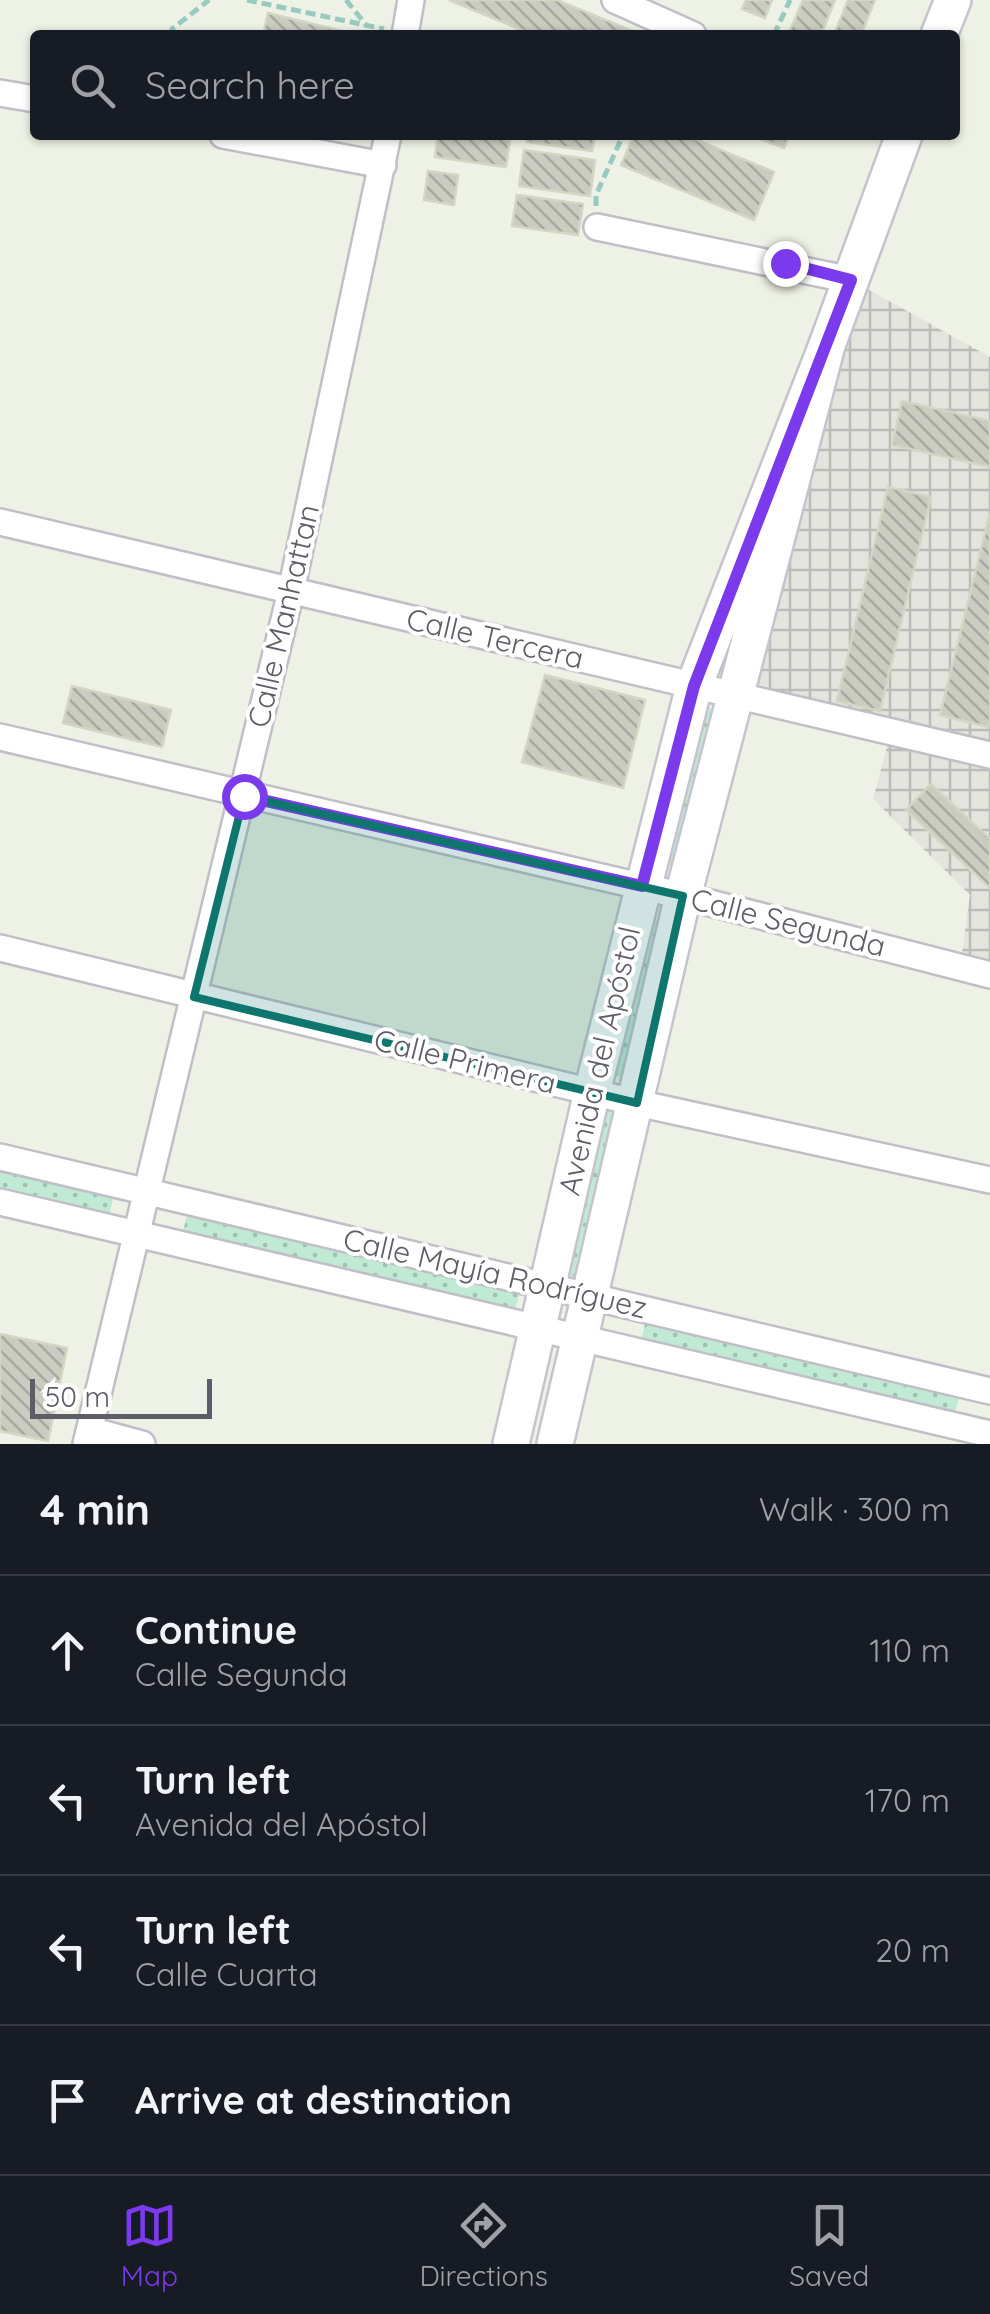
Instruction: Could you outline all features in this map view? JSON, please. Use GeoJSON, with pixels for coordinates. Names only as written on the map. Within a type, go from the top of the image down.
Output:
{"type":"FeatureCollection","features":[{"type":"Feature","properties":{"kind":"street"},"geometry":{"type":"LineString","coordinates":[[406,30],[411,0]]}},
{"type":"Feature","properties":{"kind":"street"},"geometry":{"type":"LineString","coordinates":[[615,0],[682,30]]}},
{"type":"Feature","properties":{"kind":"street"},"geometry":{"type":"LineString","coordinates":[[941,30],[953,0]]}},
{"type":"Feature","properties":{"kind":"street"},"geometry":{"type":"LineString","coordinates":[[0,93],[30,99]]}},
{"type":"Feature","properties":{"kind":"street"},"geometry":{"type":"LineString","coordinates":[[250,140],[383,165]]}},
{"type":"Feature","properties":{"kind":"street","name":"Calle Manhattan"},"geometry":{"type":"LineString","coordinates":[[88,1437],[244,796],[387,140]]}},
{"type":"Feature","properties":{"kind":"street","name":"Avenida del Apóstol"},"geometry":{"type":"LineString","coordinates":[[510,1444],[642,886],[694,686],[902,140]]}},
{"type":"Feature","properties":{"kind":"street"},"geometry":{"type":"LineString","coordinates":[[597,227],[851,280]]}},
{"type":"Feature","properties":{"kind":"street","name":"Avenida del Apóstol"},"geometry":{"type":"LineString","coordinates":[[555,1444],[683,896],[827,344]]}},
{"type":"Feature","properties":{"kind":"street","name":"Calle Tercera"},"geometry":{"type":"LineString","coordinates":[[0,522],[990,755]]}},
{"type":"Feature","properties":{"kind":"street","name":"Calle Segunda"},"geometry":{"type":"LineString","coordinates":[[0,737],[642,886],[990,975]]}},
{"type":"Feature","properties":{"kind":"street","name":"Calle Primera"},"geometry":{"type":"LineString","coordinates":[[0,948],[637,1103],[990,1180]]}},
{"type":"Feature","properties":{"kind":"street","name":"Calle Mayía Rodríguez"},"geometry":{"type":"LineString","coordinates":[[0,1157],[990,1392]]}},
{"type":"Feature","properties":{"kind":"street","name":"Calle Mayía Rodríguez"},"geometry":{"type":"LineString","coordinates":[[0,1202],[988,1433]]}},
{"type":"Feature","properties":{"kind":"street"},"geometry":{"type":"LineString","coordinates":[[88,1437],[142,1444]]}},
{"type":"Feature","properties":{"kind":"path"},"geometry":{"type":"LineString","coordinates":[[173,30],[208,0]]}},
{"type":"Feature","properties":{"kind":"path"},"geometry":{"type":"LineString","coordinates":[[248,0],[368,28],[393,30]]}},
{"type":"Feature","properties":{"kind":"path"},"geometry":{"type":"LineString","coordinates":[[275,0],[282,8]]}},
{"type":"Feature","properties":{"kind":"path"},"geometry":{"type":"LineString","coordinates":[[346,0],[368,28]]}},
{"type":"Feature","properties":{"kind":"path"},"geometry":{"type":"LineString","coordinates":[[776,30],[790,0]]}},
{"type":"Feature","properties":{"kind":"path"},"geometry":{"type":"LineString","coordinates":[[597,227],[596,195],[621,140]]}},
{"type":"Feature","properties":{"kind":"highlighted area"},"geometry":{"type":"Polygon","coordinates":[[[244,796],[683,896],[637,1103],[194,997],[244,796]]]}},
{"type":"Feature","properties":{"kind":"shaded area"},"geometry":{"type":"Polygon","coordinates":[[[851,280],[990,357],[990,975],[960,967],[970,895],[873,799],[891,732],[735,695],[851,280]]]}},
{"type":"Feature","properties":{"kind":"green space"},"geometry":{"type":"Polygon","coordinates":[[[708,706],[715,714],[676,867],[666,865],[702,707],[708,706]]]}},
{"type":"Feature","properties":{"kind":"green space"},"geometry":{"type":"Polygon","coordinates":[[[651,919],[663,922],[626,1080],[613,1074],[651,919]]]}},
{"type":"Feature","properties":{"kind":"green space"},"geometry":{"type":"Polygon","coordinates":[[[608,1105],[621,1109],[577,1276],[571,1277],[565,1272],[608,1105]]]}},
{"type":"Feature","properties":{"kind":"green space"},"geometry":{"type":"Polygon","coordinates":[[[0,1168],[114,1195],[109,1217],[0,1191],[0,1168]]]}},
{"type":"Feature","properties":{"kind":"green space"},"geometry":{"type":"Polygon","coordinates":[[[188,1210],[520,1291],[514,1313],[183,1232],[188,1210]]]}},
{"type":"Feature","properties":{"kind":"green space"},"geometry":{"type":"Polygon","coordinates":[[[646,1319],[960,1394],[954,1416],[641,1341],[646,1319]]]}},
{"type":"Feature","properties":{"kind":"building"},"geometry":{"type":"Polygon","coordinates":[[[449,0],[557,0],[630,30],[522,30],[449,0]]]}},
{"type":"Feature","properties":{"kind":"building"},"geometry":{"type":"Polygon","coordinates":[[[746,0],[772,0],[765,18],[742,9],[746,0]]]}},
{"type":"Feature","properties":{"kind":"building"},"geometry":{"type":"Polygon","coordinates":[[[803,0],[835,0],[823,30],[790,30],[803,0]]]}},
{"type":"Feature","properties":{"kind":"building"},"geometry":{"type":"Polygon","coordinates":[[[848,0],[875,0],[863,30],[836,30],[848,0]]]}},
{"type":"Feature","properties":{"kind":"building"},"geometry":{"type":"Polygon","coordinates":[[[268,13],[338,30],[264,30],[268,13]]]}},
{"type":"Feature","properties":{"kind":"building"},"geometry":{"type":"Polygon","coordinates":[[[437,140],[510,140],[506,167],[435,157],[437,140]]]}},
{"type":"Feature","properties":{"kind":"building"},"geometry":{"type":"Polygon","coordinates":[[[527,140],[594,140],[592,151],[527,140]]]}},
{"type":"Feature","properties":{"kind":"building"},"geometry":{"type":"Polygon","coordinates":[[[632,140],[697,140],[774,172],[754,220],[621,165],[632,140]]]}},
{"type":"Feature","properties":{"kind":"building"},"geometry":{"type":"Polygon","coordinates":[[[764,140],[787,140],[784,148],[764,140]]]}},
{"type":"Feature","properties":{"kind":"building"},"geometry":{"type":"Polygon","coordinates":[[[524,150],[595,160],[590,196],[519,186],[524,150]]]}},
{"type":"Feature","properties":{"kind":"building"},"geometry":{"type":"Polygon","coordinates":[[[428,171],[458,175],[454,205],[424,200],[428,171]]]}},
{"type":"Feature","properties":{"kind":"building"},"geometry":{"type":"Polygon","coordinates":[[[517,195],[583,204],[578,235],[512,226],[517,195]]]}},
{"type":"Feature","properties":{"kind":"building"},"geometry":{"type":"Polygon","coordinates":[[[902,401],[990,421],[990,467],[892,445],[902,401]]]}},
{"type":"Feature","properties":{"kind":"building"},"geometry":{"type":"Polygon","coordinates":[[[888,487],[931,497],[880,711],[837,701],[888,487]]]}},
{"type":"Feature","properties":{"kind":"building"},"geometry":{"type":"Polygon","coordinates":[[[990,513],[990,719],[988,727],[940,715],[990,513]]]}},
{"type":"Feature","properties":{"kind":"building"},"geometry":{"type":"Polygon","coordinates":[[[545,675],[645,700],[623,788],[522,762],[545,675]]]}},
{"type":"Feature","properties":{"kind":"building"},"geometry":{"type":"Polygon","coordinates":[[[72,686],[171,710],[162,747],[63,723],[72,686]]]}},
{"type":"Feature","properties":{"kind":"building"},"geometry":{"type":"Polygon","coordinates":[[[931,784],[990,839],[990,888],[906,810],[931,784]]]}},
{"type":"Feature","properties":{"kind":"building"},"geometry":{"type":"Polygon","coordinates":[[[0,1334],[67,1348],[48,1441],[0,1431],[0,1334]]]}},
{"type":"Feature","properties":{"kind":"route"},"geometry":{"type":"LineString","coordinates":[[244,796],[642,886],[694,686],[851,280],[785,263]]}}]}
